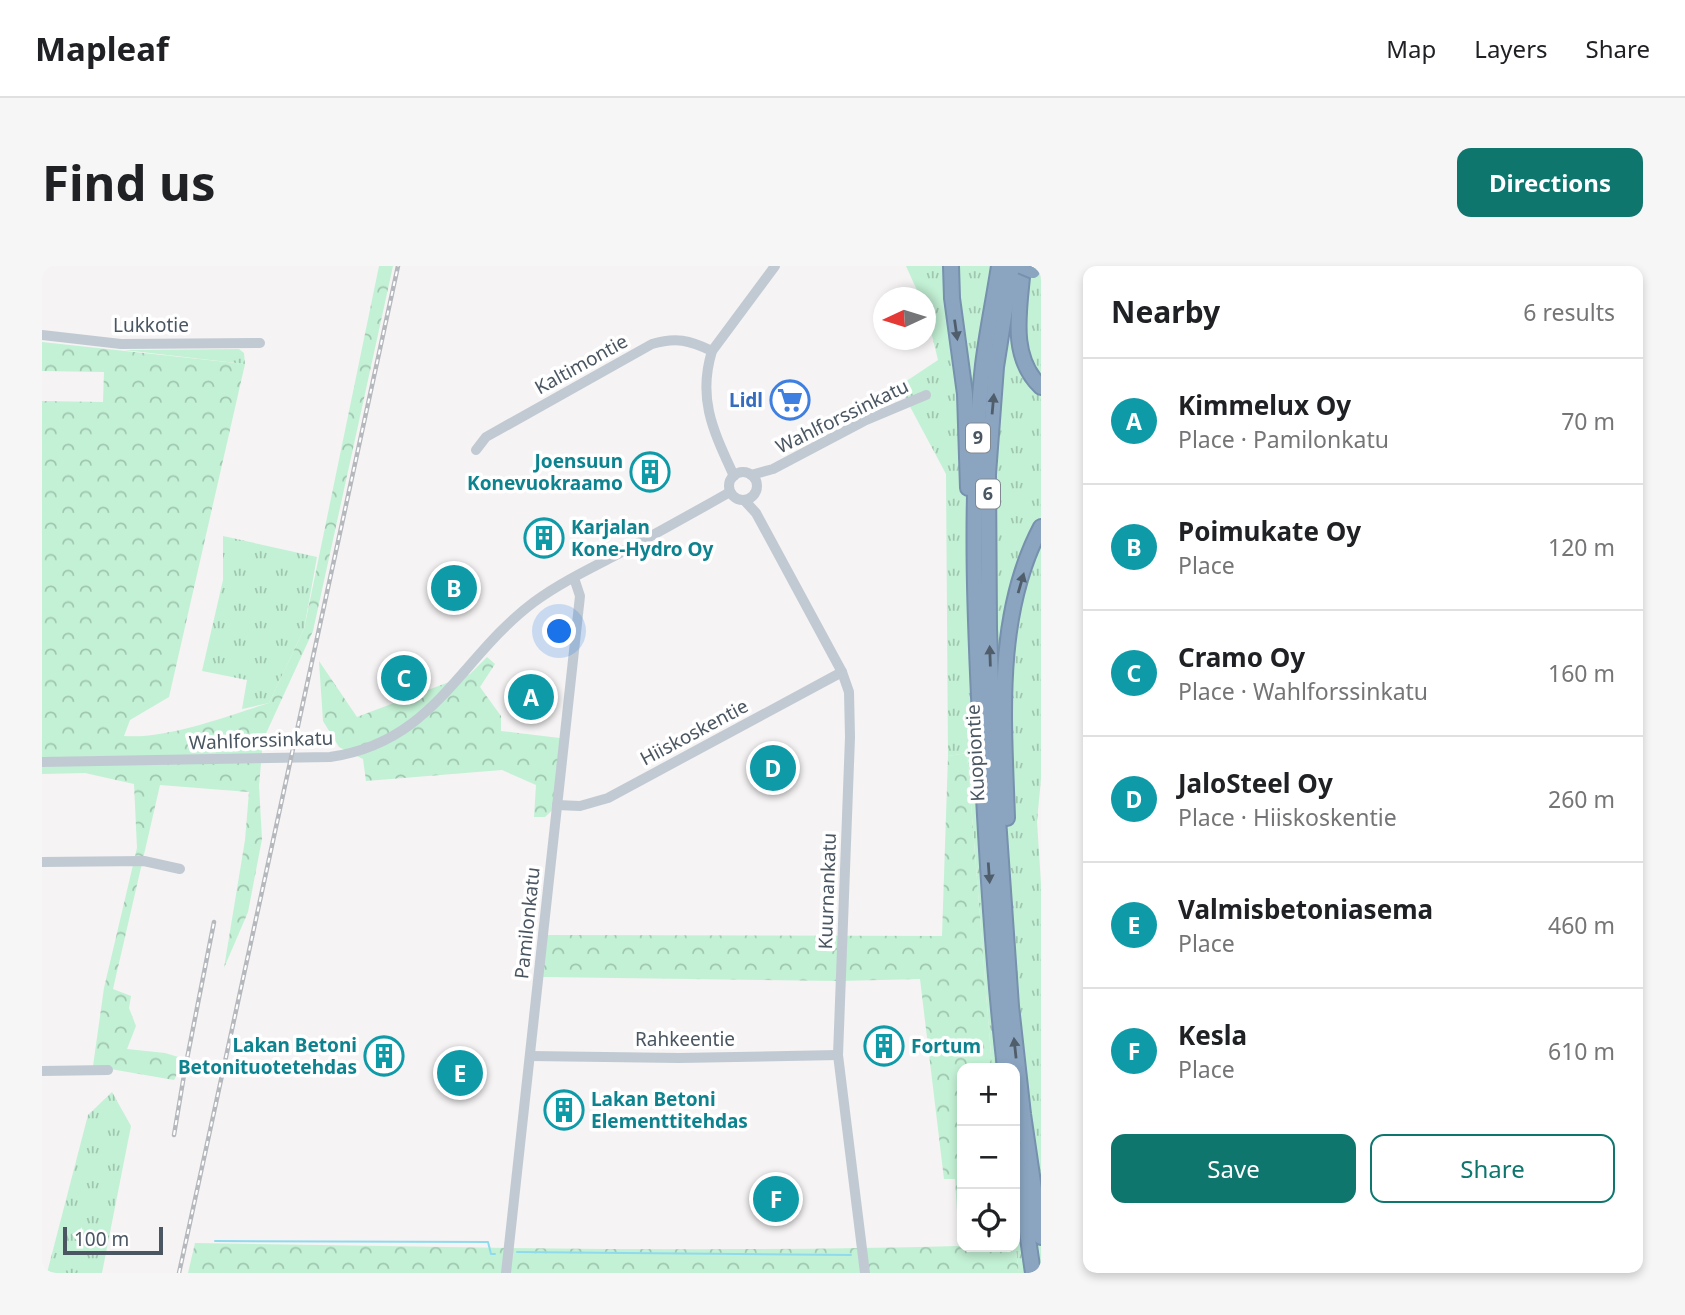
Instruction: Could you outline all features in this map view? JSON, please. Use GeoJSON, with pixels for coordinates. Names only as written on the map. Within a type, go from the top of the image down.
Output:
{"type":"FeatureCollection","features":[{"type":"Feature","properties":{"kind":"highway"},"geometry":{"type":"LineString","coordinates":[[951,266],[952,298],[965,394],[975,612]]}},
{"type":"Feature","properties":{"kind":"highway","name":"Kuopiontie"},"geometry":{"type":"LineString","coordinates":[[999,266],[979,414],[975,612],[986,830],[1004,1063]]}},
{"type":"Feature","properties":{"kind":"highway","name":"Kuopiontie"},"geometry":{"type":"LineString","coordinates":[[1012,266],[996,367],[988,474],[989,628],[1011,1006],[1021,1100],[1041,1237]]}},
{"type":"Feature","properties":{"kind":"highway"},"geometry":{"type":"LineString","coordinates":[[1030,269],[1019,322],[1020,348],[1029,374],[1041,387]]}},
{"type":"Feature","properties":{"kind":"highway"},"geometry":{"type":"LineString","coordinates":[[1004,904],[1009,872],[1003,698],[1008,640],[1018,589],[1041,527]]}},
{"type":"Feature","properties":{"kind":"highway"},"geometry":{"type":"LineString","coordinates":[[1020,1183],[1032,1266]]}},
{"type":"Feature","properties":{"kind":"street"},"geometry":{"type":"LineString","coordinates":[[734,476],[710,424],[705,390],[712,351],[775,266]]}},
{"type":"Feature","properties":{"kind":"street","name":"Lukkotie"},"geometry":{"type":"LineString","coordinates":[[42,335],[121,344],[260,343]]}},
{"type":"Feature","properties":{"kind":"street","name":"Kaltimontie"},"geometry":{"type":"LineString","coordinates":[[476,450],[486,437],[652,344],[669,339],[689,341],[712,351]]}},
{"type":"Feature","properties":{"kind":"street","name":"Wahlforssinkatu"},"geometry":{"type":"LineString","coordinates":[[751,475],[773,470],[864,421],[926,395]]}},
{"type":"Feature","properties":{"kind":"street","name":"Wahlforssinkatu"},"geometry":{"type":"LineString","coordinates":[[756,490],[773,470]]}},
{"type":"Feature","properties":{"kind":"street"},"geometry":{"type":"LineString","coordinates":[[742,473],[751,475],[756,490],[744,500],[736,498],[730,492],[730,483],[734,476],[742,473]]}},
{"type":"Feature","properties":{"kind":"street","name":"Kuurnankatu"},"geometry":{"type":"LineString","coordinates":[[756,490],[765,529]]}},
{"type":"Feature","properties":{"kind":"street","name":"Wahlforssinkatu"},"geometry":{"type":"LineString","coordinates":[[42,762],[311,758],[361,752],[385,742],[421,718],[517,617],[541,598],[730,492]]}},
{"type":"Feature","properties":{"kind":"street","name":"Kuurnankatu"},"geometry":{"type":"LineString","coordinates":[[744,500],[757,513],[842,672],[849,692],[838,1055],[864,1273]]}},
{"type":"Feature","properties":{"kind":"street","name":"Pamilonkatu"},"geometry":{"type":"LineString","coordinates":[[506,1273],[580,596],[574,578]]}},
{"type":"Feature","properties":{"kind":"street","name":"Hiiskoskentie"},"geometry":{"type":"LineString","coordinates":[[557,805],[580,806],[608,798],[842,672]]}},
{"type":"Feature","properties":{"kind":"street"},"geometry":{"type":"LineString","coordinates":[[42,862],[144,861],[180,869]]}},
{"type":"Feature","properties":{"kind":"street","name":"Rahkeentie"},"geometry":{"type":"LineString","coordinates":[[531,1056],[679,1058],[838,1055]]}},
{"type":"Feature","properties":{"kind":"street"},"geometry":{"type":"LineString","coordinates":[[42,1071],[108,1070]]}},
{"type":"Feature","properties":{"kind":"green space"},"geometry":{"type":"Polygon","coordinates":[[[379,266],[393,266],[313,631],[263,740],[259,786],[262,839],[248,912],[224,968],[245,840],[249,792],[160,785],[113,989],[131,996],[129,1008],[136,1026],[127,1049],[165,1053],[185,1059],[174,1080],[93,1066],[104,988],[137,848],[134,784],[85,773],[42,774],[42,401],[103,402],[104,372],[42,371],[42,342],[245,364],[169,697],[130,720],[124,736],[178,730],[269,703],[304,629],[379,266]]]}},
{"type":"Feature","properties":{"kind":"green space"},"geometry":{"type":"Polygon","coordinates":[[[906,266],[1041,266],[1041,779],[1037,821],[1041,884],[1041,1273],[1019,1273],[1016,1252],[1020,1252],[1020,1063],[992,1063],[967,753],[948,756],[946,474],[899,386],[938,360],[936,350],[936,287],[915,287],[906,266]]]}},
{"type":"Feature","properties":{"kind":"green space"},"geometry":{"type":"Polygon","coordinates":[[[239,349],[244,353],[245,364],[124,350],[239,349]]]}},
{"type":"Feature","properties":{"kind":"green space"},"geometry":{"type":"Polygon","coordinates":[[[223,536],[317,557],[304,629],[269,703],[242,709],[247,680],[202,671],[223,580],[223,536]]]}},
{"type":"Feature","properties":{"kind":"green space"},"geometry":{"type":"Polygon","coordinates":[[[487,657],[495,664],[480,687],[501,716],[501,731],[568,739],[561,802],[545,817],[534,817],[536,785],[502,770],[366,781],[363,759],[339,747],[323,721],[319,661],[357,717],[470,674],[487,657]]]}},
{"type":"Feature","properties":{"kind":"green space"},"geometry":{"type":"Polygon","coordinates":[[[967,753],[992,1063],[957,1063],[957,1212],[955,1179],[944,1179],[920,979],[839,981],[543,977],[546,935],[942,936],[948,756],[967,753]]]}},
{"type":"Feature","properties":{"kind":"green space"},"geometry":{"type":"Polygon","coordinates":[[[112,1092],[131,1126],[102,1273],[47,1273],[88,1115],[112,1092]]]}},
{"type":"Feature","properties":{"kind":"green space"},"geometry":{"type":"Polygon","coordinates":[[[195,1243],[481,1248],[957,1246],[957,1252],[1016,1252],[1019,1273],[188,1273],[195,1243]]]}},
{"type":"Feature","properties":{"kind":"waterway"},"geometry":{"type":"LineString","coordinates":[[215,1241],[488,1242],[491,1254],[495,1254]]}},
{"type":"Feature","properties":{"kind":"waterway"},"geometry":{"type":"LineString","coordinates":[[517,1252],[851,1255]]}},
{"type":"Feature","properties":{"kind":"railway"},"geometry":{"type":"LineString","coordinates":[[179,1273],[398,266]]}},
{"type":"Feature","properties":{"kind":"railway"},"geometry":{"type":"LineString","coordinates":[[174,1135],[214,922]]}},
{"type":"Feature","properties":{"kind":"place","name":"Lidl"},"geometry":{"type":"Point","coordinates":[790,400]}},
{"type":"Feature","properties":{"kind":"place","name":"Joensuun Konevuokraamo"},"geometry":{"type":"Point","coordinates":[650,472]}},
{"type":"Feature","properties":{"kind":"place","name":"Karjalan Kone-Hydro Oy"},"geometry":{"type":"Point","coordinates":[544,538]}},
{"type":"Feature","properties":{"kind":"place","name":"Poimukate Oy"},"geometry":{"type":"Point","coordinates":[454,588]}},
{"type":"Feature","properties":{"kind":"place","name":"Cramo Oy"},"geometry":{"type":"Point","coordinates":[404,678]}},
{"type":"Feature","properties":{"kind":"place","name":"Kimmelux Oy"},"geometry":{"type":"Point","coordinates":[531,697]}},
{"type":"Feature","properties":{"kind":"place","name":"JaloSteel Oy"},"geometry":{"type":"Point","coordinates":[773,768]}},
{"type":"Feature","properties":{"kind":"place","name":"Fortum"},"geometry":{"type":"Point","coordinates":[884,1046]}},
{"type":"Feature","properties":{"kind":"place","name":"Lakan Betoni Betonituotetehdas"},"geometry":{"type":"Point","coordinates":[384,1056]}},
{"type":"Feature","properties":{"kind":"place","name":"Valmisbetoniasema"},"geometry":{"type":"Point","coordinates":[460,1073]}},
{"type":"Feature","properties":{"kind":"place","name":"Lakan Betoni Elementtitehdas"},"geometry":{"type":"Point","coordinates":[564,1110]}},
{"type":"Feature","properties":{"kind":"place","name":"Kesla"},"geometry":{"type":"Point","coordinates":[776,1199]}}]}
